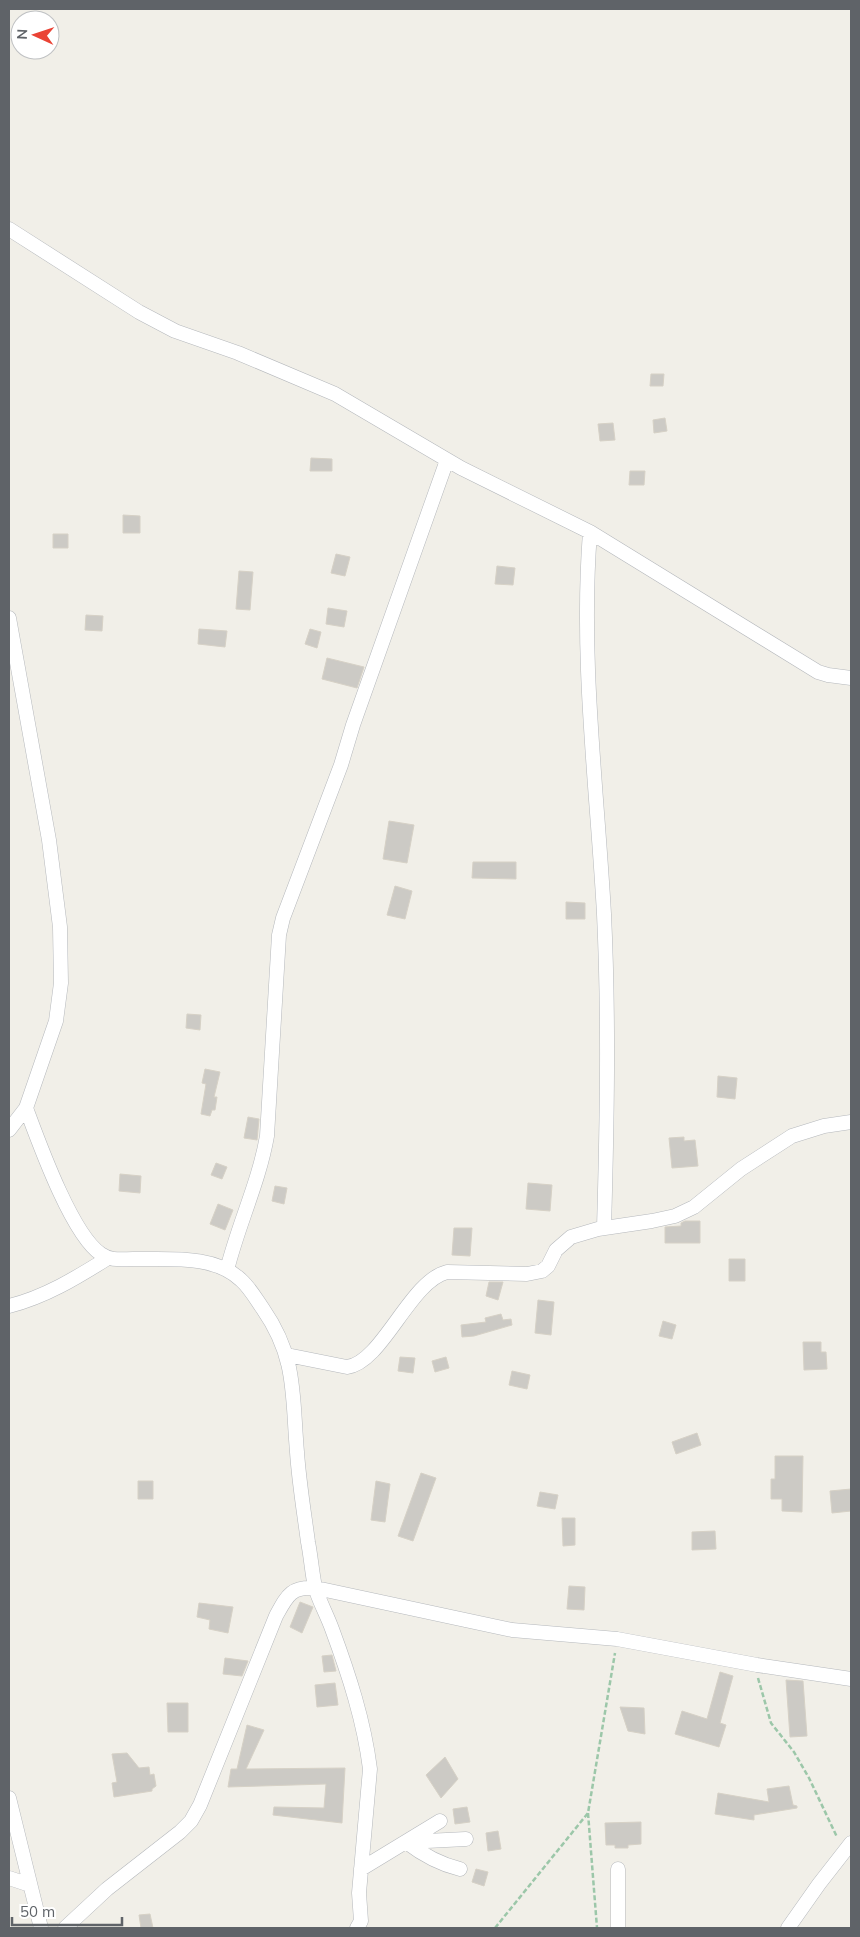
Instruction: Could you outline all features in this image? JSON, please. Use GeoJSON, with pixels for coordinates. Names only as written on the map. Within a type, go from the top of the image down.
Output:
{"type":"FeatureCollection","features":[{"type":"Feature","properties":{"kind":"street"},"geometry":{"type":"LineString","coordinates":[[9,229],[108,293],[175,332],[238,353],[334,394],[447,460],[590,532],[818,672],[851,678]]}},
{"type":"Feature","properties":{"kind":"street"},"geometry":{"type":"LineString","coordinates":[[227,1270],[241,1220],[263,1161],[267,1136],[279,934],[283,918],[341,765],[447,460]]}},
{"type":"Feature","properties":{"kind":"street"},"geometry":{"type":"LineString","coordinates":[[590,532],[587,619],[589,676],[607,1004],[604,1228]]}},
{"type":"Feature","properties":{"kind":"street"},"geometry":{"type":"LineString","coordinates":[[9,618],[49,840],[60,927],[61,983],[56,1020],[26,1108],[9,1130]]}},
{"type":"Feature","properties":{"kind":"street"},"geometry":{"type":"LineString","coordinates":[[26,1108],[54,1178],[77,1225],[93,1248],[108,1258],[196,1261],[227,1270],[242,1280],[278,1332],[292,1377],[300,1483],[316,1588],[332,1628],[357,1702],[370,1769],[359,1893],[361,1926]]}},
{"type":"Feature","properties":{"kind":"street"},"geometry":{"type":"LineString","coordinates":[[287,1356],[347,1367],[354,1366],[362,1362],[373,1350],[426,1284],[438,1274],[447,1272],[536,1273],[542,1271],[548,1266],[556,1250],[571,1237],[604,1228],[674,1216],[694,1207],[741,1169],[792,1136],[824,1126],[851,1122]]}},
{"type":"Feature","properties":{"kind":"street"},"geometry":{"type":"LineString","coordinates":[[9,1306],[41,1296],[69,1283],[108,1258]]}},
{"type":"Feature","properties":{"kind":"street"},"geometry":{"type":"LineString","coordinates":[[65,1928],[108,1889],[180,1832],[191,1821],[203,1797],[276,1616],[286,1599],[294,1591],[303,1587],[316,1588],[512,1630],[618,1640],[851,1679]]}},
{"type":"Feature","properties":{"kind":"street"},"geometry":{"type":"LineString","coordinates":[[9,1798],[41,1928]]}},
{"type":"Feature","properties":{"kind":"street"},"geometry":{"type":"LineString","coordinates":[[361,1869],[440,1821]]}},
{"type":"Feature","properties":{"kind":"street"},"geometry":{"type":"LineString","coordinates":[[406,1842],[466,1839]]}},
{"type":"Feature","properties":{"kind":"street"},"geometry":{"type":"LineString","coordinates":[[406,1842],[422,1854],[460,1870]]}},
{"type":"Feature","properties":{"kind":"street"},"geometry":{"type":"LineString","coordinates":[[788,1928],[848,1847]]}},
{"type":"Feature","properties":{"kind":"street"},"geometry":{"type":"LineString","coordinates":[[618,1869],[618,1928]]}},
{"type":"Feature","properties":{"kind":"street"},"geometry":{"type":"LineString","coordinates":[[9,1878],[30,1885]]}},
{"type":"Feature","properties":{"kind":"path"},"geometry":{"type":"LineString","coordinates":[[596,1928],[588,1813],[618,1640]]}},
{"type":"Feature","properties":{"kind":"path"},"geometry":{"type":"LineString","coordinates":[[753,1664],[771,1723],[794,1752],[825,1811],[848,1847]]}},
{"type":"Feature","properties":{"kind":"path"},"geometry":{"type":"LineString","coordinates":[[495,1928],[588,1813]]}},
{"type":"Feature","properties":{"kind":"building"},"geometry":{"type":"Polygon","coordinates":[[[651,374],[664,374],[663,386],[650,386],[651,374]]]}},
{"type":"Feature","properties":{"kind":"building"},"geometry":{"type":"Polygon","coordinates":[[[665,418],[667,431],[654,433],[653,420],[665,418]]]}},
{"type":"Feature","properties":{"kind":"building"},"geometry":{"type":"Polygon","coordinates":[[[613,423],[615,440],[600,441],[598,424],[613,423]]]}},
{"type":"Feature","properties":{"kind":"building"},"geometry":{"type":"Polygon","coordinates":[[[311,458],[332,459],[332,471],[310,471],[311,458]]]}},
{"type":"Feature","properties":{"kind":"building"},"geometry":{"type":"Polygon","coordinates":[[[630,471],[645,471],[644,485],[629,485],[630,471]]]}},
{"type":"Feature","properties":{"kind":"building"},"geometry":{"type":"Polygon","coordinates":[[[123,515],[140,516],[140,533],[123,533],[123,515]]]}},
{"type":"Feature","properties":{"kind":"building"},"geometry":{"type":"Polygon","coordinates":[[[53,534],[68,534],[68,548],[53,548],[53,534]]]}},
{"type":"Feature","properties":{"kind":"building"},"geometry":{"type":"Polygon","coordinates":[[[336,554],[350,557],[345,576],[331,573],[336,554]]]}},
{"type":"Feature","properties":{"kind":"building"},"geometry":{"type":"Polygon","coordinates":[[[497,566],[515,568],[513,585],[495,584],[497,566]]]}},
{"type":"Feature","properties":{"kind":"building"},"geometry":{"type":"Polygon","coordinates":[[[239,571],[253,572],[250,610],[236,609],[239,571]]]}},
{"type":"Feature","properties":{"kind":"building"},"geometry":{"type":"Polygon","coordinates":[[[328,608],[347,611],[344,627],[326,624],[328,608]]]}},
{"type":"Feature","properties":{"kind":"building"},"geometry":{"type":"Polygon","coordinates":[[[86,615],[103,616],[102,631],[85,630],[86,615]]]}},
{"type":"Feature","properties":{"kind":"building"},"geometry":{"type":"Polygon","coordinates":[[[199,629],[227,631],[225,647],[198,644],[199,629]]]}},
{"type":"Feature","properties":{"kind":"building"},"geometry":{"type":"Polygon","coordinates":[[[310,629],[321,632],[317,648],[305,644],[310,629]]]}},
{"type":"Feature","properties":{"kind":"building"},"geometry":{"type":"Polygon","coordinates":[[[327,658],[364,667],[357,688],[322,679],[327,658]]]}},
{"type":"Feature","properties":{"kind":"building"},"geometry":{"type":"Polygon","coordinates":[[[389,821],[414,825],[407,863],[383,859],[389,821]]]}},
{"type":"Feature","properties":{"kind":"building"},"geometry":{"type":"Polygon","coordinates":[[[473,862],[516,862],[516,879],[472,878],[473,862]]]}},
{"type":"Feature","properties":{"kind":"building"},"geometry":{"type":"Polygon","coordinates":[[[395,886],[412,891],[405,919],[387,915],[395,886]]]}},
{"type":"Feature","properties":{"kind":"building"},"geometry":{"type":"Polygon","coordinates":[[[566,902],[585,903],[585,919],[566,919],[566,902]]]}},
{"type":"Feature","properties":{"kind":"building"},"geometry":{"type":"Polygon","coordinates":[[[187,1014],[201,1015],[200,1030],[186,1028],[187,1014]]]}},
{"type":"Feature","properties":{"kind":"building"},"geometry":{"type":"Polygon","coordinates":[[[205,1069],[220,1072],[214,1097],[217,1097],[215,1110],[212,1110],[210,1116],[201,1114],[206,1084],[202,1083],[205,1069]]]}},
{"type":"Feature","properties":{"kind":"building"},"geometry":{"type":"Polygon","coordinates":[[[718,1076],[737,1078],[735,1099],[717,1097],[718,1076]]]}},
{"type":"Feature","properties":{"kind":"building"},"geometry":{"type":"Polygon","coordinates":[[[248,1117],[259,1119],[257,1140],[244,1138],[248,1117]]]}},
{"type":"Feature","properties":{"kind":"building"},"geometry":{"type":"Polygon","coordinates":[[[684,1137],[684,1141],[695,1140],[698,1166],[672,1168],[669,1138],[684,1137]]]}},
{"type":"Feature","properties":{"kind":"building"},"geometry":{"type":"Polygon","coordinates":[[[216,1163],[227,1167],[222,1179],[211,1175],[216,1163]]]}},
{"type":"Feature","properties":{"kind":"building"},"geometry":{"type":"Polygon","coordinates":[[[120,1174],[141,1176],[140,1193],[119,1191],[120,1174]]]}},
{"type":"Feature","properties":{"kind":"building"},"geometry":{"type":"Polygon","coordinates":[[[528,1183],[552,1185],[550,1211],[526,1209],[528,1183]]]}},
{"type":"Feature","properties":{"kind":"building"},"geometry":{"type":"Polygon","coordinates":[[[275,1186],[287,1188],[284,1204],[272,1201],[275,1186]]]}},
{"type":"Feature","properties":{"kind":"building"},"geometry":{"type":"Polygon","coordinates":[[[218,1204],[233,1210],[225,1230],[210,1224],[218,1204]]]}},
{"type":"Feature","properties":{"kind":"building"},"geometry":{"type":"Polygon","coordinates":[[[685,1221],[700,1221],[700,1243],[665,1243],[665,1227],[681,1226],[681,1223],[685,1221]]]}},
{"type":"Feature","properties":{"kind":"building"},"geometry":{"type":"Polygon","coordinates":[[[454,1228],[472,1228],[470,1256],[452,1255],[454,1228]]]}},
{"type":"Feature","properties":{"kind":"building"},"geometry":{"type":"Polygon","coordinates":[[[729,1259],[745,1259],[745,1281],[729,1281],[729,1259]]]}},
{"type":"Feature","properties":{"kind":"building"},"geometry":{"type":"Polygon","coordinates":[[[489,1282],[503,1282],[498,1300],[486,1296],[489,1282]]]}},
{"type":"Feature","properties":{"kind":"building"},"geometry":{"type":"Polygon","coordinates":[[[538,1300],[554,1302],[551,1335],[535,1333],[538,1300]]]}},
{"type":"Feature","properties":{"kind":"building"},"geometry":{"type":"Polygon","coordinates":[[[501,1314],[503,1320],[511,1319],[512,1325],[474,1336],[462,1337],[461,1325],[486,1322],[485,1318],[501,1314]]]}},
{"type":"Feature","properties":{"kind":"building"},"geometry":{"type":"Polygon","coordinates":[[[663,1321],[676,1325],[672,1339],[659,1336],[663,1321]]]}},
{"type":"Feature","properties":{"kind":"building"},"geometry":{"type":"Polygon","coordinates":[[[803,1342],[821,1342],[821,1352],[826,1352],[827,1369],[804,1370],[803,1342]]]}},
{"type":"Feature","properties":{"kind":"building"},"geometry":{"type":"Polygon","coordinates":[[[400,1357],[415,1358],[413,1373],[398,1371],[400,1357]]]}},
{"type":"Feature","properties":{"kind":"building"},"geometry":{"type":"Polygon","coordinates":[[[446,1357],[449,1368],[435,1372],[432,1361],[446,1357]]]}},
{"type":"Feature","properties":{"kind":"building"},"geometry":{"type":"Polygon","coordinates":[[[512,1371],[530,1375],[527,1389],[509,1385],[512,1371]]]}},
{"type":"Feature","properties":{"kind":"building"},"geometry":{"type":"Polygon","coordinates":[[[697,1433],[701,1445],[676,1454],[672,1442],[697,1433]]]}},
{"type":"Feature","properties":{"kind":"building"},"geometry":{"type":"Polygon","coordinates":[[[775,1456],[803,1456],[802,1512],[782,1511],[782,1499],[771,1499],[771,1479],[775,1479],[775,1456]]]}},
{"type":"Feature","properties":{"kind":"building"},"geometry":{"type":"Polygon","coordinates":[[[421,1473],[436,1478],[413,1541],[398,1536],[421,1473]]]}},
{"type":"Feature","properties":{"kind":"building"},"geometry":{"type":"Polygon","coordinates":[[[138,1481],[153,1481],[153,1499],[138,1499],[138,1481]]]}},
{"type":"Feature","properties":{"kind":"building"},"geometry":{"type":"Polygon","coordinates":[[[376,1481],[390,1484],[385,1522],[371,1520],[376,1481]]]}},
{"type":"Feature","properties":{"kind":"building"},"geometry":{"type":"Polygon","coordinates":[[[851,1489],[851,1511],[832,1513],[830,1491],[851,1489]]]}},
{"type":"Feature","properties":{"kind":"building"},"geometry":{"type":"Polygon","coordinates":[[[540,1492],[558,1495],[555,1509],[537,1506],[540,1492]]]}},
{"type":"Feature","properties":{"kind":"building"},"geometry":{"type":"Polygon","coordinates":[[[562,1518],[575,1518],[575,1545],[563,1546],[562,1518]]]}},
{"type":"Feature","properties":{"kind":"building"},"geometry":{"type":"Polygon","coordinates":[[[715,1531],[716,1549],[692,1550],[692,1532],[715,1531]]]}},
{"type":"Feature","properties":{"kind":"building"},"geometry":{"type":"Polygon","coordinates":[[[569,1586],[585,1587],[584,1610],[567,1609],[569,1586]]]}},
{"type":"Feature","properties":{"kind":"building"},"geometry":{"type":"Polygon","coordinates":[[[300,1602],[313,1607],[302,1633],[290,1627],[300,1602]]]}},
{"type":"Feature","properties":{"kind":"building"},"geometry":{"type":"Polygon","coordinates":[[[199,1603],[233,1607],[228,1633],[209,1629],[210,1620],[197,1617],[199,1603]]]}},
{"type":"Feature","properties":{"kind":"building"},"geometry":{"type":"Polygon","coordinates":[[[332,1655],[336,1671],[324,1672],[322,1656],[332,1655]]]}},
{"type":"Feature","properties":{"kind":"building"},"geometry":{"type":"Polygon","coordinates":[[[225,1658],[248,1661],[242,1676],[223,1674],[225,1658]]]}},
{"type":"Feature","properties":{"kind":"building"},"geometry":{"type":"Polygon","coordinates":[[[720,1672],[733,1676],[720,1723],[726,1725],[719,1747],[675,1734],[682,1711],[707,1719],[720,1672]]]}},
{"type":"Feature","properties":{"kind":"building"},"geometry":{"type":"Polygon","coordinates":[[[786,1680],[803,1681],[807,1736],[790,1737],[786,1680]]]}},
{"type":"Feature","properties":{"kind":"building"},"geometry":{"type":"Polygon","coordinates":[[[335,1683],[338,1705],[317,1707],[315,1685],[335,1683]]]}},
{"type":"Feature","properties":{"kind":"building"},"geometry":{"type":"Polygon","coordinates":[[[167,1703],[188,1703],[188,1732],[168,1732],[167,1703]]]}},
{"type":"Feature","properties":{"kind":"building"},"geometry":{"type":"Polygon","coordinates":[[[620,1707],[644,1708],[645,1734],[628,1731],[620,1707]]]}},
{"type":"Feature","properties":{"kind":"building"},"geometry":{"type":"Polygon","coordinates":[[[247,1725],[264,1730],[246,1769],[345,1768],[342,1823],[273,1815],[274,1807],[324,1808],[326,1784],[228,1787],[231,1769],[237,1769],[247,1725]]]}},
{"type":"Feature","properties":{"kind":"building"},"geometry":{"type":"Polygon","coordinates":[[[127,1753],[139,1768],[149,1767],[150,1775],[154,1774],[156,1786],[152,1791],[114,1797],[112,1783],[117,1782],[112,1754],[127,1753]]]}},
{"type":"Feature","properties":{"kind":"building"},"geometry":{"type":"Polygon","coordinates":[[[445,1757],[458,1779],[441,1798],[426,1775],[445,1757]]]}},
{"type":"Feature","properties":{"kind":"building"},"geometry":{"type":"Polygon","coordinates":[[[789,1786],[793,1805],[797,1806],[797,1808],[754,1815],[754,1820],[715,1814],[718,1793],[769,1802],[767,1789],[789,1786]]]}},
{"type":"Feature","properties":{"kind":"building"},"geometry":{"type":"Polygon","coordinates":[[[467,1807],[470,1822],[455,1824],[453,1809],[467,1807]]]}},
{"type":"Feature","properties":{"kind":"building"},"geometry":{"type":"Polygon","coordinates":[[[641,1822],[641,1844],[628,1845],[628,1848],[615,1848],[615,1845],[606,1845],[605,1823],[641,1822]]]}},
{"type":"Feature","properties":{"kind":"building"},"geometry":{"type":"Polygon","coordinates":[[[498,1831],[501,1849],[488,1851],[486,1833],[498,1831]]]}},
{"type":"Feature","properties":{"kind":"building"},"geometry":{"type":"Polygon","coordinates":[[[476,1869],[488,1872],[484,1886],[472,1882],[476,1869]]]}},
{"type":"Feature","properties":{"kind":"building"},"geometry":{"type":"Polygon","coordinates":[[[150,1914],[153,1928],[141,1928],[139,1915],[150,1914]]]}}]}
